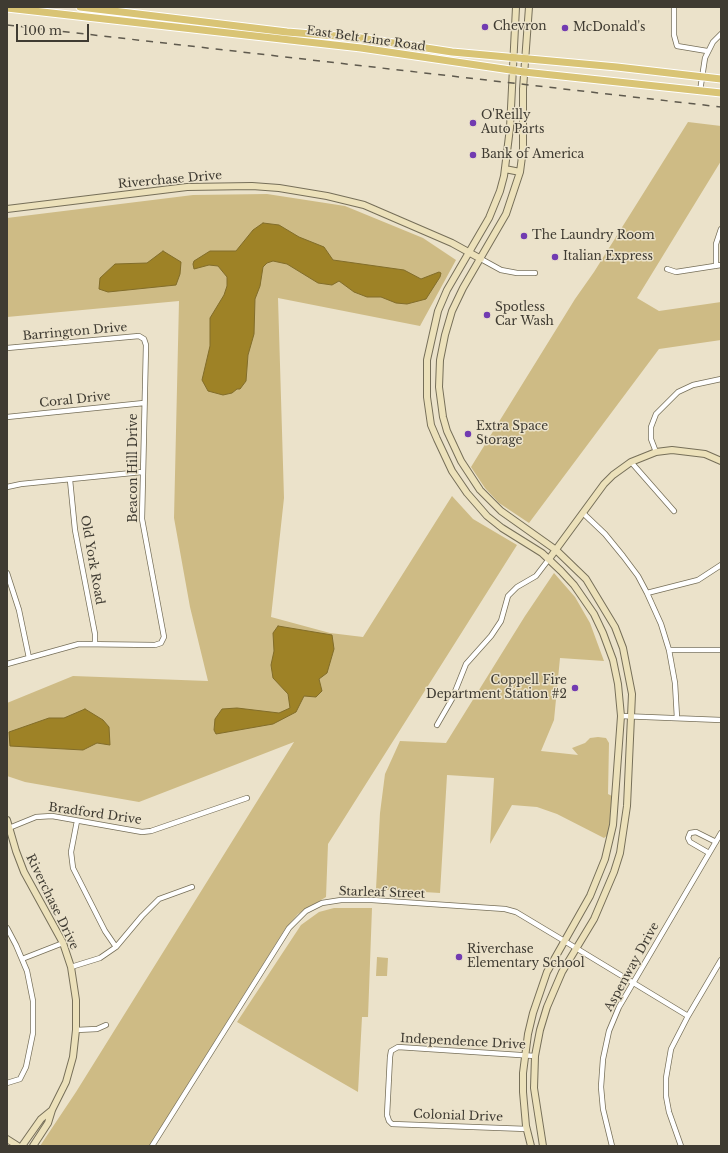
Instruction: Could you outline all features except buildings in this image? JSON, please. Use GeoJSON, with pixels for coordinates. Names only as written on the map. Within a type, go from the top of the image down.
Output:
{"type":"FeatureCollection","features":[{"type":"Feature","properties":{"kind":"main road","name":"East Belt Line Road"},"geometry":{"type":"LineString","coordinates":[[80,7],[362,38],[452,52],[617,67],[721,79]]}},
{"type":"Feature","properties":{"kind":"main road"},"geometry":{"type":"LineString","coordinates":[[516,7],[510,128],[505,169],[495,206],[447,290],[438,310],[427,360],[427,397],[431,425],[452,471],[475,503],[487,516],[502,528],[549,559],[574,585],[594,614],[603,633],[617,678],[621,716],[613,826],[609,845],[599,878],[566,942],[547,972],[533,1012],[524,1055],[523,1092],[527,1129],[531,1146]]}},
{"type":"Feature","properties":{"kind":"main road"},"geometry":{"type":"LineString","coordinates":[[529,7],[524,72],[523,149],[520,172],[506,214],[463,288],[452,311],[440,360],[439,387],[443,417],[447,431],[461,461],[480,490],[495,506],[556,550],[586,579],[615,627],[623,648],[629,671],[632,694],[632,717],[625,821],[620,853],[607,891],[594,919],[562,972],[547,1008],[540,1030],[536,1056],[534,1088],[543,1146]]}},
{"type":"Feature","properties":{"kind":"main road","name":"East Belt Line Road"},"geometry":{"type":"LineString","coordinates":[[7,8],[361,48],[524,72],[721,93]]}},
{"type":"Feature","properties":{"kind":"main road"},"geometry":{"type":"LineString","coordinates":[[118,21],[119,12]]}},
{"type":"Feature","properties":{"kind":"main road"},"geometry":{"type":"LineString","coordinates":[[226,33],[227,24]]}},
{"type":"Feature","properties":{"kind":"main road"},"geometry":{"type":"LineString","coordinates":[[361,48],[362,38]]}},
{"type":"Feature","properties":{"kind":"main road"},"geometry":{"type":"LineString","coordinates":[[615,81],[617,67]]}},
{"type":"Feature","properties":{"kind":"main road"},"geometry":{"type":"LineString","coordinates":[[505,169],[520,172]]}},
{"type":"Feature","properties":{"kind":"main road","name":"Riverchase Drive"},"geometry":{"type":"LineString","coordinates":[[7,209],[187,187],[252,186],[279,188],[326,196],[364,205],[402,220],[480,258]]}},
{"type":"Feature","properties":{"kind":"main road"},"geometry":{"type":"LineString","coordinates":[[427,360],[440,360]]}},
{"type":"Feature","properties":{"kind":"main road"},"geometry":{"type":"LineString","coordinates":[[549,559],[584,514],[604,484],[613,475],[631,462],[656,452],[672,450],[705,454],[721,461]]}},
{"type":"Feature","properties":{"kind":"main road","name":"Riverchase Drive"},"geometry":{"type":"LineString","coordinates":[[7,820],[24,872],[63,943],[71,967],[76,1000],[76,1030],[73,1058],[66,1082],[52,1110],[48,1124],[33,1146]]}},
{"type":"Feature","properties":{"kind":"main road","name":"Riverchase Drive"},"geometry":{"type":"LineString","coordinates":[[22,1146],[41,1119],[52,1110]]}},
{"type":"Feature","properties":{"kind":"main road"},"geometry":{"type":"LineString","coordinates":[[7,1138],[18,1146]]}},
{"type":"Feature","properties":{"kind":"street"},"geometry":{"type":"LineString","coordinates":[[674,7],[674,35],[677,46],[707,51]]}},
{"type":"Feature","properties":{"kind":"street"},"geometry":{"type":"LineString","coordinates":[[700,91],[703,77],[704,58],[713,42],[721,34]]}},
{"type":"Feature","properties":{"kind":"street"},"geometry":{"type":"LineString","coordinates":[[667,269],[676,272],[719,266],[716,244],[721,229]]}},
{"type":"Feature","properties":{"kind":"street","name":"Riverchase Drive"},"geometry":{"type":"LineString","coordinates":[[480,258],[500,270],[517,273],[535,273]]}},
{"type":"Feature","properties":{"kind":"street","name":"Barrington Drive"},"geometry":{"type":"LineString","coordinates":[[7,348],[140,336],[144,340]]}},
{"type":"Feature","properties":{"kind":"street","name":"Beacon Hill Drive"},"geometry":{"type":"LineString","coordinates":[[95,644],[156,645],[161,643],[164,637],[142,520],[146,345],[144,340]]}},
{"type":"Feature","properties":{"kind":"street"},"geometry":{"type":"LineString","coordinates":[[656,452],[651,439],[651,427],[656,414],[678,392],[693,385],[721,379]]}},
{"type":"Feature","properties":{"kind":"street","name":"Coral Drive"},"geometry":{"type":"LineString","coordinates":[[7,417],[144,403]]}},
{"type":"Feature","properties":{"kind":"street"},"geometry":{"type":"LineString","coordinates":[[631,462],[674,511]]}},
{"type":"Feature","properties":{"kind":"street"},"geometry":{"type":"LineString","coordinates":[[7,488],[21,484],[142,472]]}},
{"type":"Feature","properties":{"kind":"street","name":"Old York Road"},"geometry":{"type":"LineString","coordinates":[[70,480],[75,530],[94,627],[95,644]]}},
{"type":"Feature","properties":{"kind":"street"},"geometry":{"type":"LineString","coordinates":[[584,514],[605,534],[638,576],[661,624],[669,650],[674,683],[676,718]]}},
{"type":"Feature","properties":{"kind":"street"},"geometry":{"type":"LineString","coordinates":[[437,725],[452,699],[466,664],[491,636],[501,621],[508,596],[517,587],[536,576],[549,559]]}},
{"type":"Feature","properties":{"kind":"street"},"geometry":{"type":"LineString","coordinates":[[647,593],[698,580],[721,565]]}},
{"type":"Feature","properties":{"kind":"street"},"geometry":{"type":"LineString","coordinates":[[7,573],[19,610],[29,658]]}},
{"type":"Feature","properties":{"kind":"street"},"geometry":{"type":"LineString","coordinates":[[7,664],[79,644],[95,644]]}},
{"type":"Feature","properties":{"kind":"street"},"geometry":{"type":"LineString","coordinates":[[669,650],[721,650]]}},
{"type":"Feature","properties":{"kind":"street"},"geometry":{"type":"LineString","coordinates":[[621,716],[721,720]]}},
{"type":"Feature","properties":{"kind":"street","name":"Bradford Drive"},"geometry":{"type":"LineString","coordinates":[[9,828],[27,820],[44,816],[77,820],[142,832],[151,831],[247,798]]}},
{"type":"Feature","properties":{"kind":"street"},"geometry":{"type":"LineString","coordinates":[[77,820],[71,852],[74,868],[105,931],[116,948]]}},
{"type":"Feature","properties":{"kind":"street"},"geometry":{"type":"LineString","coordinates":[[709,853],[690,842],[688,838],[690,833],[696,832],[716,842]]}},
{"type":"Feature","properties":{"kind":"street","name":"Aspenway Drive"},"geometry":{"type":"LineString","coordinates":[[612,1146],[603,1109],[602,1087],[603,1059],[610,1031],[619,1006],[721,833]]}},
{"type":"Feature","properties":{"kind":"street"},"geometry":{"type":"LineString","coordinates":[[71,967],[100,958],[116,948],[142,916],[159,899],[192,887]]}},
{"type":"Feature","properties":{"kind":"street","name":"Starleaf Street"},"geometry":{"type":"LineString","coordinates":[[152,1146],[290,928],[306,911],[322,903],[342,900],[372,900],[505,909],[516,912],[688,1016]]}},
{"type":"Feature","properties":{"kind":"street"},"geometry":{"type":"LineString","coordinates":[[7,930],[27,971],[33,1001],[33,1033],[26,1067],[20,1079],[7,1083]]}},
{"type":"Feature","properties":{"kind":"street"},"geometry":{"type":"LineString","coordinates":[[22,959],[63,943]]}},
{"type":"Feature","properties":{"kind":"street"},"geometry":{"type":"LineString","coordinates":[[681,1146],[669,1112],[666,1096],[666,1078],[671,1049],[688,1016],[721,960]]}},
{"type":"Feature","properties":{"kind":"street"},"geometry":{"type":"LineString","coordinates":[[76,1030],[97,1029],[106,1026]]}},
{"type":"Feature","properties":{"kind":"street","name":"Independence Drive"},"geometry":{"type":"LineString","coordinates":[[389,1121],[387,1115],[391,1051],[398,1047],[536,1056]]}},
{"type":"Feature","properties":{"kind":"street","name":"Colonial Drive"},"geometry":{"type":"LineString","coordinates":[[389,1121],[392,1124],[527,1129]]}},
{"type":"Feature","properties":{"kind":"shaded area"},"geometry":{"type":"Polygon","coordinates":[[[688,122],[721,126],[721,161],[637,298],[659,311],[721,302],[721,340],[659,349],[529,523],[499,503],[485,488],[471,467],[575,299],[594,272],[688,122]]]}},
{"type":"Feature","properties":{"kind":"shaded area"},"geometry":{"type":"Polygon","coordinates":[[[267,194],[345,206],[423,238],[456,260],[420,326],[278,298],[284,498],[271,617],[330,633],[363,637],[452,496],[473,519],[517,545],[328,844],[326,897],[298,914],[285,929],[149,1146],[40,1146],[76,1092],[294,742],[139,802],[25,782],[7,776],[7,703],[73,676],[208,681],[190,607],[174,518],[179,301],[7,317],[7,218],[193,195],[267,194]]]}},
{"type":"Feature","properties":{"kind":"shaded area"},"geometry":{"type":"Polygon","coordinates":[[[263,223],[279,225],[299,237],[324,247],[333,260],[404,270],[421,279],[439,272],[441,273],[440,277],[426,299],[407,304],[396,303],[381,297],[367,297],[354,292],[339,281],[332,285],[318,283],[287,264],[273,261],[267,263],[263,267],[260,286],[255,299],[254,334],[248,355],[246,381],[240,389],[237,389],[232,393],[223,395],[208,391],[202,380],[210,346],[210,318],[224,295],[227,286],[227,277],[218,266],[209,265],[194,269],[193,264],[194,261],[210,251],[236,251],[253,230],[263,223]]]}},
{"type":"Feature","properties":{"kind":"shaded area"},"geometry":{"type":"Polygon","coordinates":[[[163,251],[181,262],[180,274],[176,285],[108,292],[99,289],[100,278],[115,264],[147,263],[163,251]]]}},
{"type":"Feature","properties":{"kind":"shaded area"},"geometry":{"type":"Polygon","coordinates":[[[554,573],[575,597],[590,623],[604,661],[560,658],[554,720],[541,751],[578,755],[572,748],[585,743],[590,738],[606,738],[609,743],[608,794],[612,796],[609,834],[604,838],[557,814],[537,807],[512,805],[490,844],[494,778],[447,775],[440,893],[376,889],[380,813],[385,774],[400,741],[446,743],[525,616],[554,573]]]}},
{"type":"Feature","properties":{"kind":"shaded area"},"geometry":{"type":"Polygon","coordinates":[[[278,626],[332,635],[334,649],[327,673],[319,679],[322,691],[316,697],[304,696],[296,712],[273,724],[216,734],[214,730],[215,719],[222,709],[237,708],[279,713],[290,708],[288,694],[273,678],[271,665],[274,651],[273,633],[278,626]]]}},
{"type":"Feature","properties":{"kind":"shaded area"},"geometry":{"type":"Polygon","coordinates":[[[85,709],[103,720],[109,727],[110,745],[97,743],[83,750],[10,746],[9,732],[49,718],[64,718],[85,709]]]}},
{"type":"Feature","properties":{"kind":"shaded area"},"geometry":{"type":"Polygon","coordinates":[[[334,908],[372,908],[368,1017],[362,1017],[358,1092],[237,1022],[301,925],[319,912],[334,908]]]}},
{"type":"Feature","properties":{"kind":"shaded area"},"geometry":{"type":"Polygon","coordinates":[[[377,957],[388,958],[387,976],[376,976],[377,957]]]}},
{"type":"Feature","properties":{"kind":"railway"},"geometry":{"type":"LineString","coordinates":[[7,25],[721,107]]}},
{"type":"Feature","properties":{"kind":"place","name":"Chevron"},"geometry":{"type":"Point","coordinates":[485,27]}},
{"type":"Feature","properties":{"kind":"place","name":"McDonald's"},"geometry":{"type":"Point","coordinates":[565,28]}},
{"type":"Feature","properties":{"kind":"place","name":"O'Reilly Auto Parts"},"geometry":{"type":"Point","coordinates":[473,123]}},
{"type":"Feature","properties":{"kind":"place","name":"Bank of America"},"geometry":{"type":"Point","coordinates":[473,155]}},
{"type":"Feature","properties":{"kind":"place","name":"The Laundry Room"},"geometry":{"type":"Point","coordinates":[524,236]}},
{"type":"Feature","properties":{"kind":"place","name":"Italian Express"},"geometry":{"type":"Point","coordinates":[555,257]}},
{"type":"Feature","properties":{"kind":"place","name":"Spotless Car Wash"},"geometry":{"type":"Point","coordinates":[487,315]}},
{"type":"Feature","properties":{"kind":"place","name":"Extra Space Storage"},"geometry":{"type":"Point","coordinates":[468,434]}},
{"type":"Feature","properties":{"kind":"place","name":"Coppell Fire Department Station #2"},"geometry":{"type":"Point","coordinates":[575,688]}},
{"type":"Feature","properties":{"kind":"place","name":"Riverchase Elementary School"},"geometry":{"type":"Point","coordinates":[459,957]}}]}
